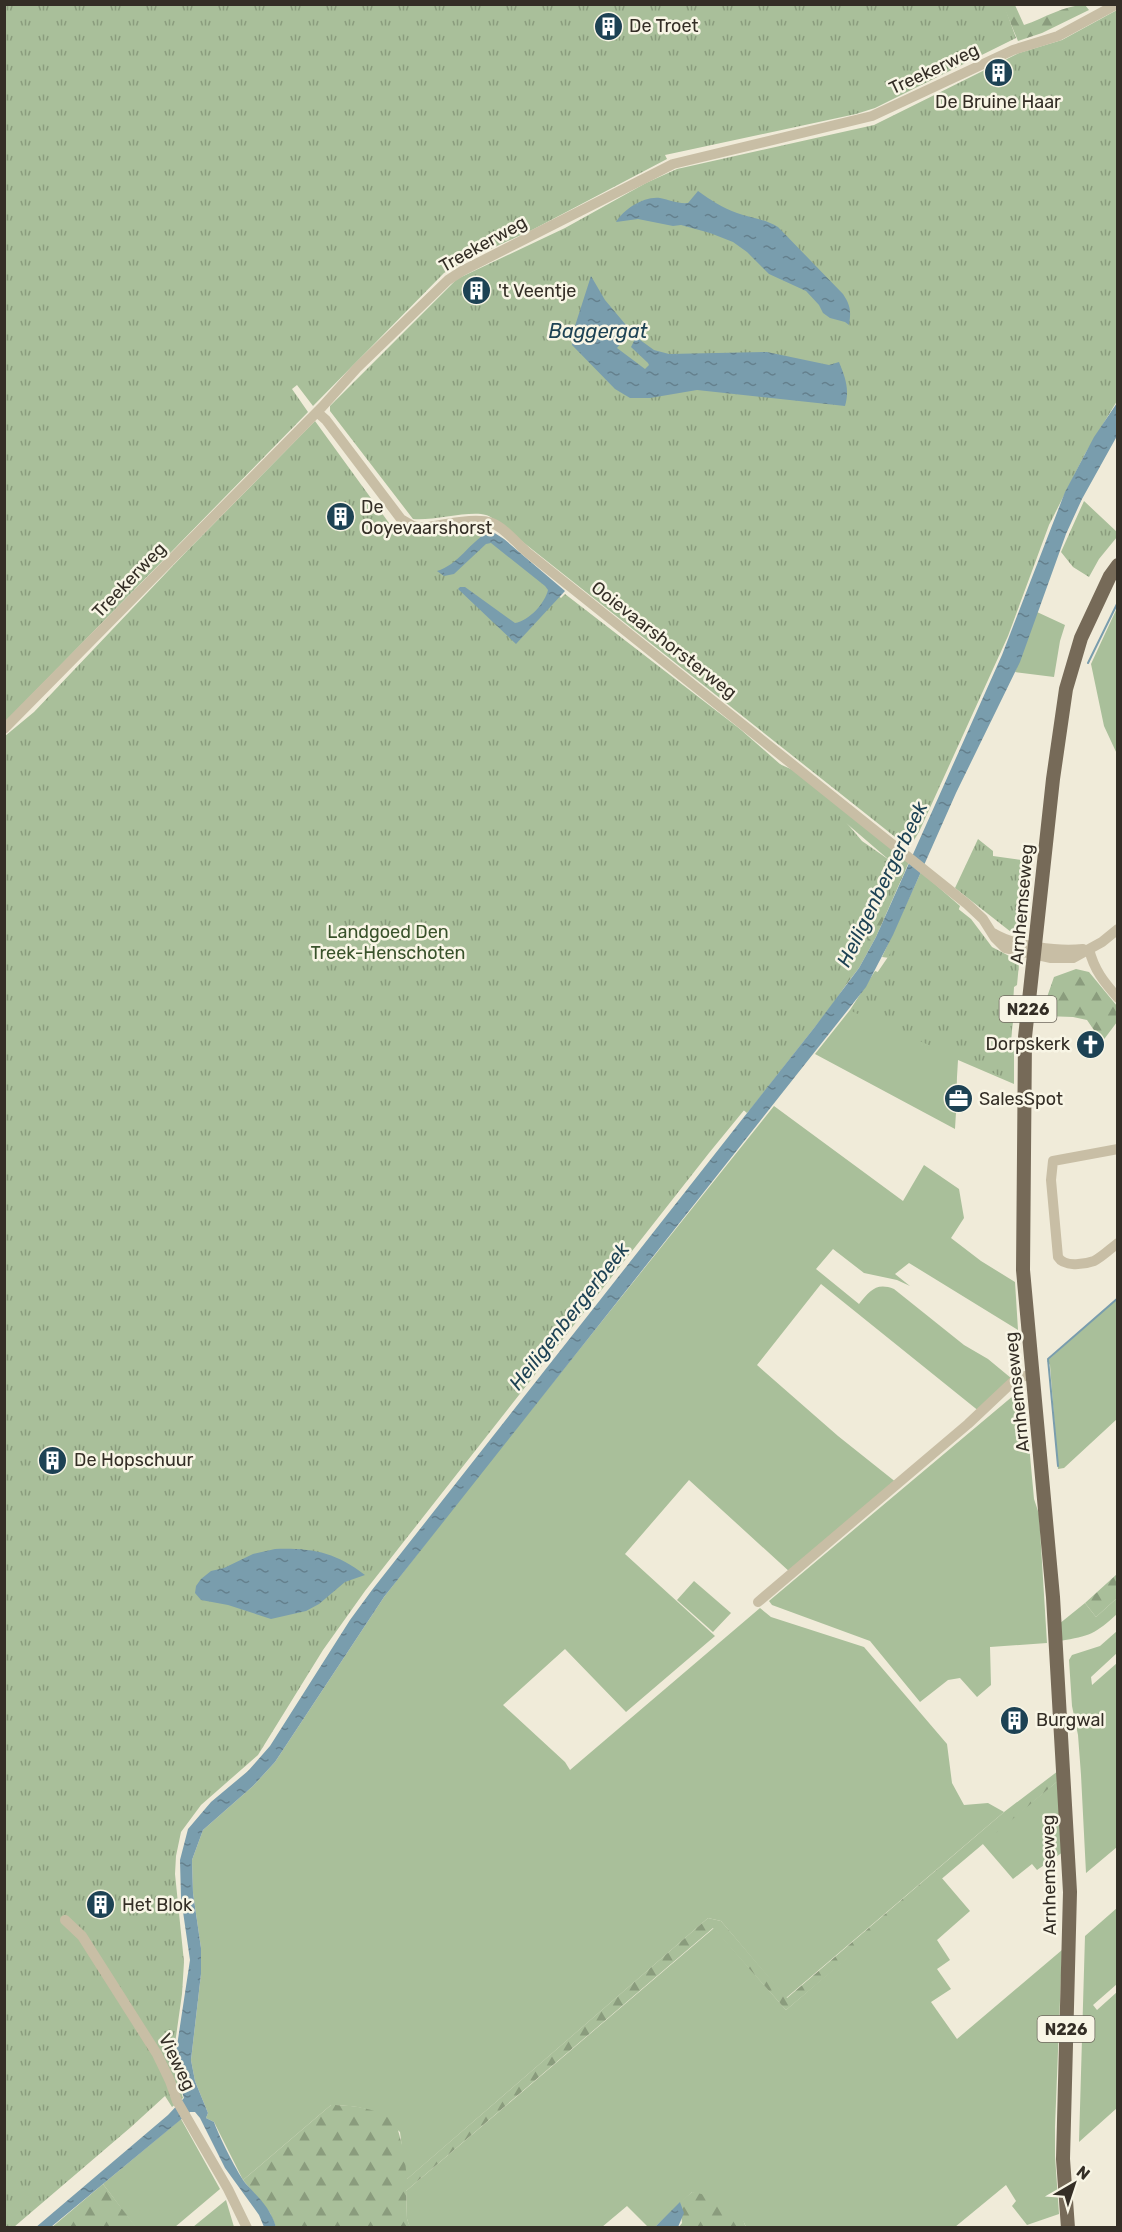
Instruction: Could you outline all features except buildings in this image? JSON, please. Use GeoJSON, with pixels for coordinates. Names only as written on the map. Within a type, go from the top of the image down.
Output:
{"type":"FeatureCollection","features":[{"type":"Feature","properties":{"kind":"main road","name":"Arnhemseweg"},"geometry":{"type":"LineString","coordinates":[[1068,2228],[1063,2158],[1070,1881],[1053,1598],[1023,1270],[1025,1037],[1053,779],[1066,689],[1081,638],[1110,576],[1118,565]]}},
{"type":"Feature","properties":{"kind":"street","name":"Treekerweg"},"geometry":{"type":"LineString","coordinates":[[4,729],[317,412],[357,368],[448,280],[673,164],[872,116],[1013,50],[1058,36],[1117,4]]}},
{"type":"Feature","properties":{"kind":"street","name":"Ooievaarshorsterweg"},"geometry":{"type":"LineString","coordinates":[[317,412],[326,420],[401,519],[422,528],[475,521],[495,524],[528,553],[976,911],[999,944],[1005,948],[1035,950],[1051,958],[1073,958],[1118,929]]}},
{"type":"Feature","properties":{"kind":"street"},"geometry":{"type":"LineString","coordinates":[[1089,949],[1099,977],[1118,998]]}},
{"type":"Feature","properties":{"kind":"street"},"geometry":{"type":"LineString","coordinates":[[1118,1149],[1053,1161],[1051,1180],[1060,1260],[1067,1264],[1093,1261],[1118,1243]]}},
{"type":"Feature","properties":{"kind":"street"},"geometry":{"type":"LineString","coordinates":[[758,1602],[968,1424],[1018,1377],[1033,1375]]}},
{"type":"Feature","properties":{"kind":"street","name":"Vieweg"},"geometry":{"type":"LineString","coordinates":[[65,1920],[82,1936],[157,2054],[177,2101],[228,2189],[247,2228]]}},
{"type":"Feature","properties":{"kind":"green space"},"geometry":{"type":"Polygon","coordinates":[[[5,5],[1004,5],[1016,38],[875,108],[665,155],[667,159],[444,273],[313,406],[297,385],[292,389],[308,412],[5,722],[5,5]]]}},
{"type":"Feature","properties":{"kind":"green space"},"geometry":{"type":"Polygon","coordinates":[[[1003,5],[1015,5],[1024,25],[1070,7],[1085,5],[1089,10],[1042,33],[1018,41],[1003,5]]]}},
{"type":"Feature","properties":{"kind":"green space"},"geometry":{"type":"Polygon","coordinates":[[[1117,10],[1117,401],[1085,454],[1049,525],[1008,636],[919,832],[909,848],[493,518],[471,514],[413,519],[330,411],[330,406],[457,279],[565,228],[646,183],[677,169],[874,125],[1019,53],[1062,40],[1117,10]]]}},
{"type":"Feature","properties":{"kind":"green space","name":"Landgoed Den Treek-Henschoten"},"geometry":{"type":"Polygon","coordinates":[[[315,421],[397,534],[484,528],[561,598],[565,594],[740,729],[845,821],[862,841],[905,871],[845,986],[833,1004],[749,1111],[745,1109],[709,1153],[365,1591],[323,1650],[258,1755],[201,1805],[181,1832],[175,1874],[184,1962],[172,2065],[183,2098],[172,2107],[165,2096],[14,2227],[5,2228],[5,736],[34,712],[315,421]]]}},
{"type":"Feature","properties":{"kind":"green space"},"geometry":{"type":"Polygon","coordinates":[[[1084,501],[1117,532],[1117,537],[1099,559],[1089,577],[1073,567],[1061,552],[1084,501]]]}},
{"type":"Feature","properties":{"kind":"green space"},"geometry":{"type":"Polygon","coordinates":[[[1117,608],[1117,754],[1104,726],[1091,664],[1117,608]]]}},
{"type":"Feature","properties":{"kind":"green space"},"geometry":{"type":"Polygon","coordinates":[[[1037,612],[1065,625],[1054,677],[1015,672],[1037,612]]]}},
{"type":"Feature","properties":{"kind":"green space"},"geometry":{"type":"Polygon","coordinates":[[[775,762],[793,770],[909,862],[876,937],[859,968],[747,1113],[624,1008],[895,865],[775,762]]]}},
{"type":"Feature","properties":{"kind":"green space"},"geometry":{"type":"Polygon","coordinates":[[[978,839],[993,851],[993,856],[1029,861],[1022,930],[1011,932],[955,888],[978,839]]]}},
{"type":"Feature","properties":{"kind":"green space"},"geometry":{"type":"Polygon","coordinates":[[[921,872],[960,906],[947,941],[920,962],[882,957],[921,872]]]}},
{"type":"Feature","properties":{"kind":"green space"},"geometry":{"type":"Polygon","coordinates":[[[923,881],[971,919],[992,947],[1013,958],[1019,964],[1017,985],[1014,987],[1009,1080],[851,1011],[890,954],[923,881]]]}},
{"type":"Feature","properties":{"kind":"green space"},"geometry":{"type":"Polygon","coordinates":[[[1076,969],[1089,972],[1117,1006],[1117,1022],[1102,1042],[1087,1020],[1045,1016],[1046,1000],[1054,977],[1076,969]]]}},
{"type":"Feature","properties":{"kind":"green space"},"geometry":{"type":"Polygon","coordinates":[[[875,971],[956,999],[963,997],[1015,1006],[1010,1046],[1014,1049],[1014,1084],[958,1060],[955,1129],[815,1054],[850,1010],[875,971]]]}},
{"type":"Feature","properties":{"kind":"green space"},"geometry":{"type":"Polygon","coordinates":[[[774,1106],[903,1201],[924,1165],[959,1189],[964,1218],[951,1238],[981,1261],[1015,1282],[1018,1330],[909,1263],[895,1274],[910,1286],[897,1280],[864,1273],[833,1249],[816,1269],[859,1304],[878,1287],[894,1289],[964,1345],[988,1359],[1017,1383],[980,1412],[821,1284],[757,1365],[838,1436],[897,1483],[791,1573],[689,1480],[625,1554],[715,1636],[626,1712],[565,1649],[503,1705],[565,1762],[570,1770],[760,1608],[771,1617],[864,1647],[947,1744],[952,1783],[964,1805],[988,1803],[1004,1812],[786,1998],[721,1921],[708,1918],[406,2180],[400,2132],[384,2118],[369,2110],[353,2106],[331,2105],[243,2180],[214,2122],[206,2118],[208,2113],[195,2081],[191,2060],[201,1974],[201,1948],[193,1893],[192,1860],[203,1830],[253,1786],[275,1762],[384,1597],[774,1106]]]}},
{"type":"Feature","properties":{"kind":"green space"},"geometry":{"type":"Polygon","coordinates":[[[1117,1299],[1117,1419],[1064,1468],[1058,1469],[1050,1365],[1047,1361],[1117,1299]]]}},
{"type":"Feature","properties":{"kind":"green space"},"geometry":{"type":"Polygon","coordinates":[[[1020,1390],[1024,1390],[1034,1499],[1039,1514],[1047,1643],[990,1647],[991,1685],[977,1697],[960,1678],[948,1680],[920,1702],[870,1641],[772,1605],[769,1601],[1020,1390]]]}},
{"type":"Feature","properties":{"kind":"green space"},"geometry":{"type":"Polygon","coordinates":[[[1117,1574],[1117,1598],[1096,1617],[1085,1603],[1117,1574]]]}},
{"type":"Feature","properties":{"kind":"green space"},"geometry":{"type":"Polygon","coordinates":[[[694,1581],[731,1613],[713,1632],[677,1600],[694,1581]]]}},
{"type":"Feature","properties":{"kind":"green space"},"geometry":{"type":"Polygon","coordinates":[[[1117,1598],[1117,1614],[1103,1626],[1085,1636],[1060,1641],[1059,1624],[1085,1603],[1096,1617],[1117,1598]]]}},
{"type":"Feature","properties":{"kind":"green space"},"geometry":{"type":"Polygon","coordinates":[[[1117,1631],[1117,1653],[1091,1677],[1092,1685],[1117,1663],[1117,1847],[1086,1873],[1078,1735],[1072,1706],[1069,1660],[1072,1655],[1100,1646],[1117,1631]]]}},
{"type":"Feature","properties":{"kind":"green space"},"geometry":{"type":"Polygon","coordinates":[[[1058,1771],[1059,1780],[786,2010],[713,1928],[406,2191],[407,2219],[410,2227],[276,2227],[270,2213],[243,2180],[331,2105],[365,2108],[396,2123],[404,2152],[407,2179],[708,1918],[721,1921],[787,1998],[1004,1812],[1058,1771]]]}},
{"type":"Feature","properties":{"kind":"green space"},"geometry":{"type":"Polygon","coordinates":[[[1059,1780],[1063,1852],[1037,1870],[1032,1864],[1013,1879],[982,1843],[1059,1780]]]}},
{"type":"Feature","properties":{"kind":"green space"},"geometry":{"type":"Polygon","coordinates":[[[941,1877],[970,1911],[937,1940],[950,1960],[937,1969],[951,1989],[931,2002],[957,2039],[1062,1950],[1055,2127],[1059,2214],[1027,2225],[1012,2206],[1016,2201],[1006,2185],[955,2227],[746,2227],[742,2219],[731,2208],[692,2192],[655,2227],[648,2227],[627,2206],[602,2227],[410,2228],[407,2219],[406,2191],[714,1928],[786,2010],[941,1877]]]}},
{"type":"Feature","properties":{"kind":"green space"},"geometry":{"type":"Polygon","coordinates":[[[1117,1908],[1117,1984],[1093,2005],[1097,2010],[1117,1992],[1117,2108],[1079,2142],[1085,1936],[1117,1908]]]}},
{"type":"Feature","properties":{"kind":"green space"},"geometry":{"type":"Polygon","coordinates":[[[181,2119],[220,2189],[175,2227],[136,2228],[103,2184],[181,2119]]]}},
{"type":"Feature","properties":{"kind":"green space"},"geometry":{"type":"Polygon","coordinates":[[[103,2184],[136,2227],[51,2228],[103,2184]]]}},
{"type":"Feature","properties":{"kind":"green space"},"geometry":{"type":"Polygon","coordinates":[[[692,2192],[725,2203],[741,2215],[746,2227],[678,2228],[682,2223],[680,2202],[692,2192]]]}},
{"type":"Feature","properties":{"kind":"green space"},"geometry":{"type":"Polygon","coordinates":[[[226,2200],[234,2227],[193,2227],[226,2200]]]}},
{"type":"Feature","properties":{"kind":"water"},"geometry":{"type":"Polygon","coordinates":[[[698,191],[727,209],[778,227],[843,294],[850,309],[849,325],[823,313],[806,291],[769,274],[747,252],[733,242],[681,225],[673,226],[638,219],[616,222],[629,208],[641,201],[660,198],[688,203],[698,191]]]}},
{"type":"Feature","properties":{"kind":"water","name":"Baggergat"},"geometry":{"type":"Polygon","coordinates":[[[591,276],[605,300],[631,331],[617,348],[645,369],[648,363],[631,347],[636,337],[654,350],[669,354],[767,352],[829,365],[839,362],[847,389],[845,406],[697,390],[650,398],[630,398],[615,389],[572,345],[574,329],[591,276]]]}},
{"type":"Feature","properties":{"kind":"water"},"geometry":{"type":"Polygon","coordinates":[[[1117,403],[1117,436],[1082,499],[1066,534],[1020,662],[956,793],[893,935],[866,987],[384,1597],[275,1762],[253,1786],[203,1830],[192,1860],[193,1893],[201,1948],[201,1974],[191,2060],[195,2081],[208,2113],[206,2118],[214,2122],[239,2173],[268,2209],[276,2227],[264,2227],[259,2215],[225,2168],[200,2118],[195,2112],[190,2112],[51,2227],[35,2228],[168,2115],[184,2098],[176,2074],[175,2059],[190,1960],[181,1898],[180,1860],[188,1829],[211,1802],[248,1771],[270,1746],[350,1620],[372,1590],[859,968],[876,937],[1002,655],[1065,492],[1094,437],[1117,403]]]}},
{"type":"Feature","properties":{"kind":"water"},"geometry":{"type":"Polygon","coordinates":[[[488,532],[493,532],[504,539],[565,591],[516,644],[458,589],[465,587],[515,623],[526,619],[540,606],[548,590],[545,586],[491,543],[486,544],[454,574],[444,576],[437,571],[451,564],[488,532]]]}},
{"type":"Feature","properties":{"kind":"water"},"geometry":{"type":"Polygon","coordinates":[[[275,1549],[300,1549],[323,1553],[343,1561],[365,1575],[345,1582],[319,1604],[306,1611],[271,1619],[228,1605],[201,1600],[195,1593],[196,1586],[201,1579],[211,1571],[224,1568],[253,1554],[275,1549]]]}},
{"type":"Feature","properties":{"kind":"water"},"geometry":{"type":"Polygon","coordinates":[[[680,2202],[684,2213],[678,2227],[655,2227],[680,2202]]]}},
{"type":"Feature","properties":{"kind":"waterway"},"geometry":{"type":"LineString","coordinates":[[1088,663],[1118,602]]}},
{"type":"Feature","properties":{"kind":"waterway"},"geometry":{"type":"LineString","coordinates":[[1058,1466],[1048,1359],[1118,1298]]}},
{"type":"Feature","properties":{"kind":"place","name":"De Troet"},"geometry":{"type":"Point","coordinates":[608,26]}},
{"type":"Feature","properties":{"kind":"place","name":"De Bruine Haar"},"geometry":{"type":"Point","coordinates":[998,73]}},
{"type":"Feature","properties":{"kind":"place","name":"'t Veentje"},"geometry":{"type":"Point","coordinates":[477,291]}},
{"type":"Feature","properties":{"kind":"place","name":"De Ooyevaarshorst"},"geometry":{"type":"Point","coordinates":[340,517]}},
{"type":"Feature","properties":{"kind":"place","name":"Dorpskerk"},"geometry":{"type":"Point","coordinates":[1091,1044]}},
{"type":"Feature","properties":{"kind":"place","name":"SalesSpot"},"geometry":{"type":"Point","coordinates":[958,1099]}},
{"type":"Feature","properties":{"kind":"place","name":"De Hopschuur"},"geometry":{"type":"Point","coordinates":[53,1460]}},
{"type":"Feature","properties":{"kind":"place","name":"Burgwal"},"geometry":{"type":"Point","coordinates":[1015,1720]}},
{"type":"Feature","properties":{"kind":"place","name":"Het Blok"},"geometry":{"type":"Point","coordinates":[101,1905]}},
{"type":"Feature","properties":{"kind":"water label","name":"Heiligenbergerbeek"},"geometry":{"type":"Point","coordinates":[882,884]}},
{"type":"Feature","properties":{"kind":"water label","name":"Heiligenbergerbeek"},"geometry":{"type":"Point","coordinates":[569,1316]}}]}
